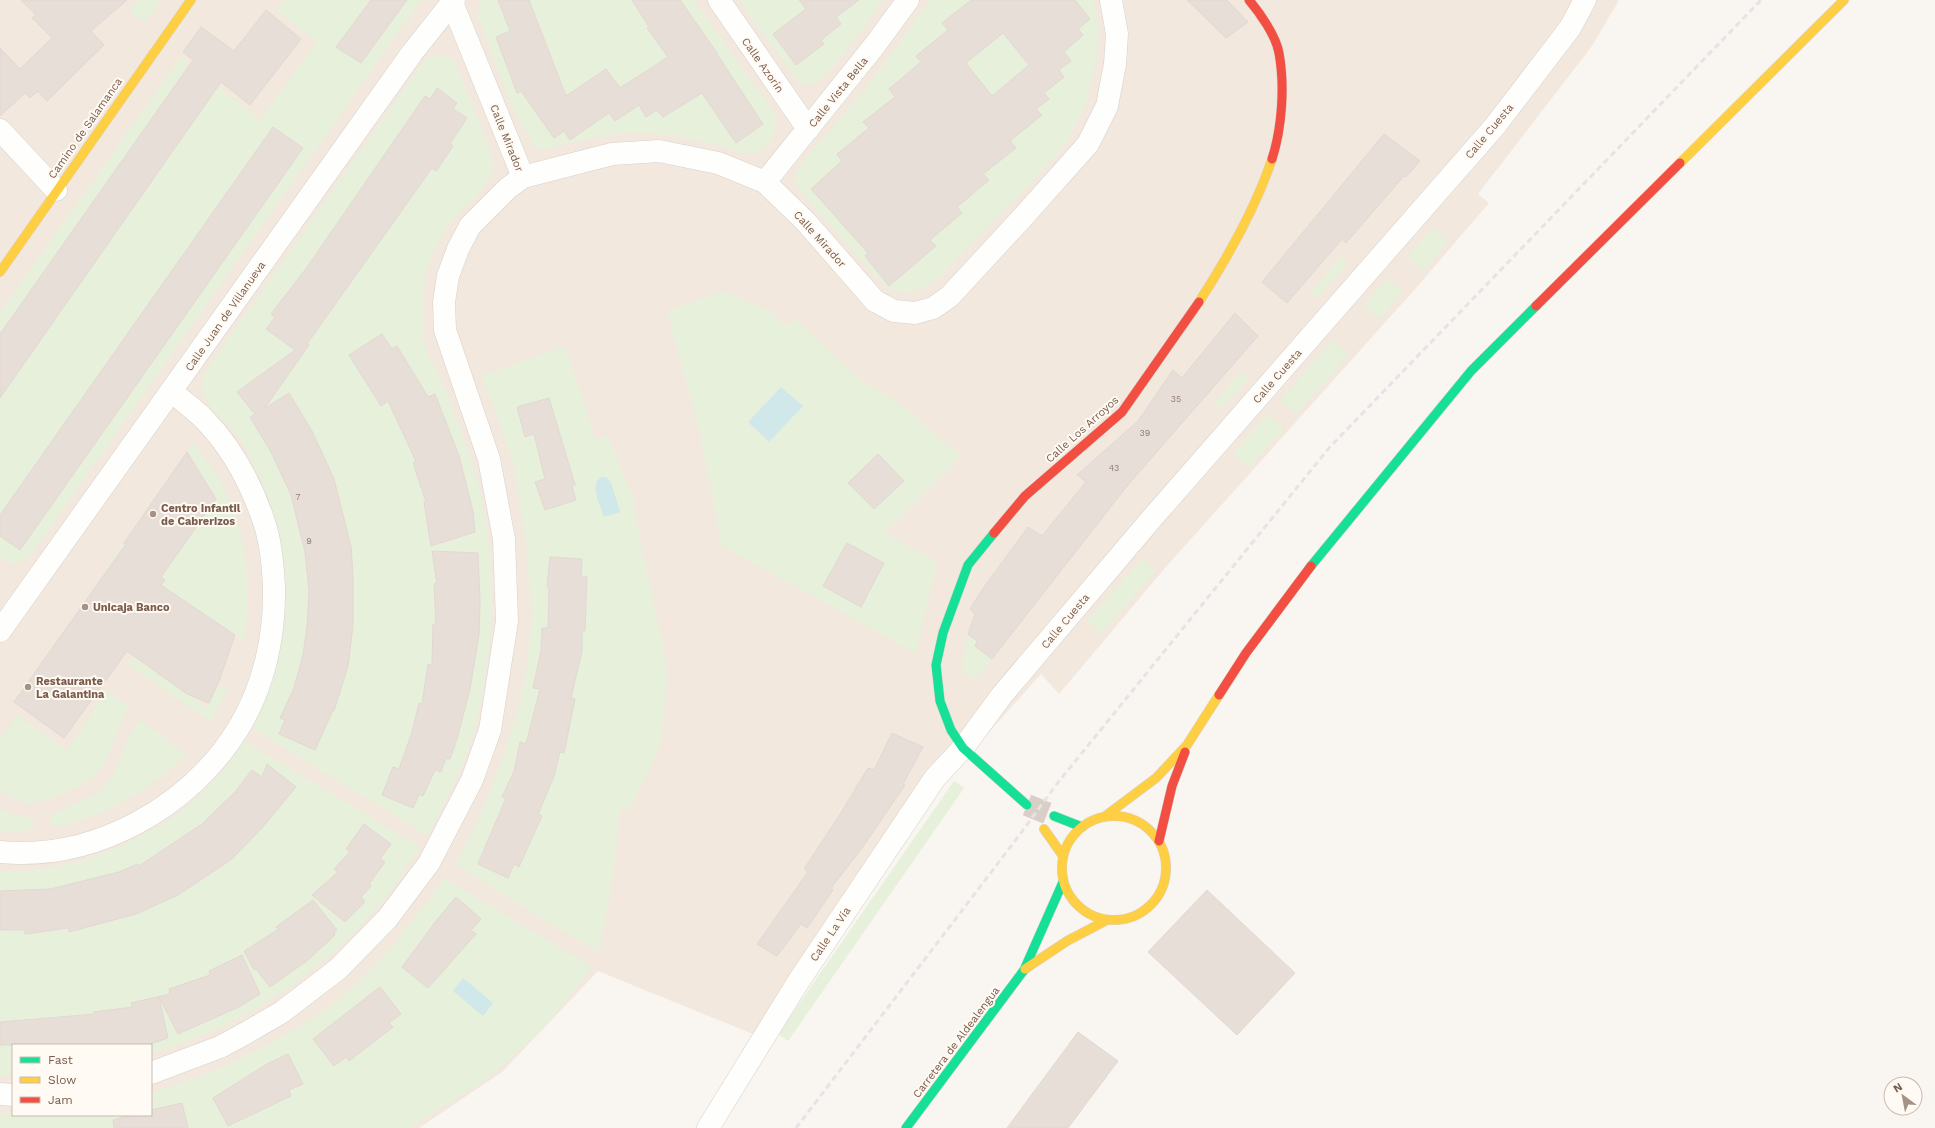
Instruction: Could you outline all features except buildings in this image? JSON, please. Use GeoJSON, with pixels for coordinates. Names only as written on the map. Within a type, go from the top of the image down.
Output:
{"type":"FeatureCollection","features":[{"type":"Feature","properties":{"kind":"street","name":"Camino de Salamanca"},"geometry":{"type":"LineString","coordinates":[[0,272],[56,190],[191,0]]}},
{"type":"Feature","properties":{"kind":"street","name":"Calle Azorín"},"geometry":{"type":"LineString","coordinates":[[719,0],[808,129]]}},
{"type":"Feature","properties":{"kind":"street","name":"Calle Vista Bella"},"geometry":{"type":"LineString","coordinates":[[765,182],[875,45],[908,0]]}},
{"type":"Feature","properties":{"kind":"street","name":"Calle Mirador"},"geometry":{"type":"LineString","coordinates":[[452,1],[523,177],[612,154],[659,151],[718,163],[765,182],[806,222],[875,301],[894,311],[915,313],[933,308],[949,297],[1088,144],[1107,106],[1115,64],[1117,34],[1111,0]]}},
{"type":"Feature","properties":{"kind":"street","name":"Calle Los Arroyos"},"geometry":{"type":"LineString","coordinates":[[1027,805],[963,748],[951,730],[940,701],[936,665],[944,633],[968,565],[1025,496],[1122,412],[1138,393],[1224,263],[1262,188],[1276,146],[1282,104],[1279,52],[1270,31],[1258,10],[1249,0]]}},
{"type":"Feature","properties":{"kind":"street","name":"Calle Cuesta"},"geometry":{"type":"LineString","coordinates":[[963,748],[1002,695],[1154,517],[1495,126],[1570,28],[1585,0]]}},
{"type":"Feature","properties":{"kind":"street"},"geometry":{"type":"LineString","coordinates":[[1104,817],[1156,778],[1187,745],[1246,653],[1310,567],[1471,371],[1844,0]]}},
{"type":"Feature","properties":{"kind":"street","name":"Calle Juan de Villanueva"},"geometry":{"type":"LineString","coordinates":[[0,631],[7,607],[172,391],[412,53],[452,1]]}},
{"type":"Feature","properties":{"kind":"street"},"geometry":{"type":"LineString","coordinates":[[0,130],[56,190]]}},
{"type":"Feature","properties":{"kind":"street"},"geometry":{"type":"LineString","coordinates":[[152,1073],[220,1047],[246,1034],[282,1012],[338,969],[387,919],[429,862],[472,780],[490,730],[496,702],[507,621],[504,539],[489,459],[445,330],[444,302],[448,276],[458,250],[470,226],[508,188],[523,177]]}},
{"type":"Feature","properties":{"kind":"street"},"geometry":{"type":"LineString","coordinates":[[0,852],[45,851],[84,844],[121,831],[156,812],[187,789],[215,761],[238,729],[256,691],[269,650],[274,609],[273,567],[265,526],[250,486],[229,450],[202,418],[172,391]]}},
{"type":"Feature","properties":{"kind":"street"},"geometry":{"type":"LineString","coordinates":[[1159,841],[1172,786],[1187,745]]}},
{"type":"Feature","properties":{"kind":"street","name":"Calle La Vía"},"geometry":{"type":"LineString","coordinates":[[708,1128],[798,982],[909,815],[935,778],[963,748]]}},
{"type":"Feature","properties":{"kind":"street"},"geometry":{"type":"LineString","coordinates":[[1054,816],[1082,827]]}},
{"type":"Feature","properties":{"kind":"street"},"geometry":{"type":"LineString","coordinates":[[1104,817],[1125,817],[1144,826],[1159,841],[1166,862],[1164,883],[1154,902],[1137,915],[1116,920],[1106,920],[1087,913],[1077,905],[1072,900],[1063,882],[1061,869],[1063,856],[1070,840],[1082,827],[1092,820],[1104,817]]}},
{"type":"Feature","properties":{"kind":"street"},"geometry":{"type":"LineString","coordinates":[[1044,829],[1063,856]]}},
{"type":"Feature","properties":{"kind":"street"},"geometry":{"type":"LineString","coordinates":[[1024,970],[1063,882]]}},
{"type":"Feature","properties":{"kind":"street"},"geometry":{"type":"LineString","coordinates":[[1024,970],[1067,941],[1106,920]]}},
{"type":"Feature","properties":{"kind":"street","name":"Carretera de Aldealengua"},"geometry":{"type":"LineString","coordinates":[[906,1128],[1024,970]]}},
{"type":"Feature","properties":{"kind":"street"},"geometry":{"type":"LineString","coordinates":[[0,1094],[12,1095]]}},
{"type":"Feature","properties":{"kind":"shaded area"},"geometry":{"type":"Polygon","coordinates":[[[0,0],[1619,0],[1592,46],[1478,194],[1489,203],[1416,288],[1165,568],[1059,694],[1041,674],[950,776],[770,1041],[598,971],[502,1072],[419,1128],[0,1128],[0,0]]]}},
{"type":"Feature","properties":{"kind":"green space"},"geometry":{"type":"Polygon","coordinates":[[[139,0],[161,0],[145,23],[129,11],[139,0]]]}},
{"type":"Feature","properties":{"kind":"green space"},"geometry":{"type":"Polygon","coordinates":[[[284,0],[421,0],[30,556],[23,561],[16,563],[4,561],[0,558],[0,536],[20,550],[65,485],[35,465],[0,515],[0,397],[39,341],[10,321],[0,334],[0,312],[181,57],[260,120],[317,42],[276,10],[284,0]],[[181,77],[143,132],[173,152],[211,97],[181,77]],[[273,127],[228,192],[258,212],[303,148],[273,127]],[[129,152],[84,216],[113,236],[158,173],[129,152]],[[213,212],[169,276],[198,296],[243,232],[213,212]],[[69,236],[25,300],[54,321],[99,257],[69,236]],[[155,296],[110,360],[139,380],[184,316],[155,296]],[[95,380],[50,444],[80,465],[124,401],[95,380]]]}},
{"type":"Feature","properties":{"kind":"green space"},"geometry":{"type":"Polygon","coordinates":[[[481,0],[694,0],[776,115],[772,138],[759,151],[749,154],[693,139],[646,133],[615,134],[541,150],[536,149],[515,114],[478,17],[481,0]]]}},
{"type":"Feature","properties":{"kind":"green space"},"geometry":{"type":"Polygon","coordinates":[[[739,0],[883,0],[839,60],[820,80],[812,84],[807,84],[802,83],[794,76],[739,0]]]}},
{"type":"Feature","properties":{"kind":"green space"},"geometry":{"type":"Polygon","coordinates":[[[930,0],[1093,0],[1099,28],[1097,55],[1085,106],[1067,142],[1035,178],[936,281],[916,291],[904,292],[891,289],[883,285],[800,191],[795,181],[796,173],[806,157],[831,130],[883,66],[930,0]]]}},
{"type":"Feature","properties":{"kind":"green space"},"geometry":{"type":"Polygon","coordinates":[[[441,55],[450,58],[455,62],[492,155],[493,167],[490,177],[479,194],[455,217],[448,226],[438,242],[430,260],[424,288],[423,336],[428,352],[455,413],[478,484],[489,539],[492,622],[482,697],[471,742],[449,794],[428,836],[253,729],[267,695],[278,662],[284,629],[286,596],[284,564],[278,531],[268,498],[253,464],[235,432],[215,412],[206,400],[203,392],[203,383],[205,372],[423,62],[430,56],[441,55]]]}},
{"type":"Feature","properties":{"kind":"green space"},"geometry":{"type":"Polygon","coordinates":[[[1433,228],[1449,241],[1423,271],[1407,257],[1433,228]]]}},
{"type":"Feature","properties":{"kind":"green space"},"geometry":{"type":"Polygon","coordinates":[[[1341,256],[1348,263],[1318,298],[1311,292],[1341,256]]]}},
{"type":"Feature","properties":{"kind":"green space"},"geometry":{"type":"Polygon","coordinates":[[[1387,279],[1403,292],[1380,319],[1363,305],[1387,279]]]}},
{"type":"Feature","properties":{"kind":"green space"},"geometry":{"type":"Polygon","coordinates":[[[723,291],[768,310],[784,325],[797,320],[865,384],[893,398],[961,456],[884,533],[937,561],[916,653],[722,546],[700,434],[667,311],[723,291]]]}},
{"type":"Feature","properties":{"kind":"green space"},"geometry":{"type":"Polygon","coordinates":[[[1332,340],[1349,355],[1296,414],[1280,401],[1332,340]]]}},
{"type":"Feature","properties":{"kind":"green space"},"geometry":{"type":"Polygon","coordinates":[[[565,346],[596,439],[607,435],[635,501],[636,520],[668,671],[660,746],[630,810],[621,807],[611,888],[599,952],[549,923],[455,864],[480,817],[500,765],[517,713],[528,659],[532,609],[525,535],[514,465],[498,418],[481,376],[565,346]]]}},
{"type":"Feature","properties":{"kind":"green space"},"geometry":{"type":"Polygon","coordinates":[[[1242,371],[1250,377],[1221,409],[1213,403],[1242,371]]]}},
{"type":"Feature","properties":{"kind":"green space"},"geometry":{"type":"Polygon","coordinates":[[[1268,413],[1284,429],[1248,468],[1233,454],[1268,413]]]}},
{"type":"Feature","properties":{"kind":"green space"},"geometry":{"type":"Polygon","coordinates":[[[193,442],[213,468],[223,485],[238,524],[246,562],[247,581],[244,641],[161,585],[165,580],[158,574],[157,604],[107,568],[124,543],[166,571],[216,500],[187,452],[193,442]]]}},
{"type":"Feature","properties":{"kind":"green space"},"geometry":{"type":"Polygon","coordinates":[[[1142,559],[1156,571],[1102,633],[1086,621],[1142,559]]]}},
{"type":"Feature","properties":{"kind":"green space"},"geometry":{"type":"Polygon","coordinates":[[[968,634],[977,641],[975,646],[992,659],[974,680],[961,671],[968,634]]]}},
{"type":"Feature","properties":{"kind":"green space"},"geometry":{"type":"Polygon","coordinates":[[[134,656],[207,708],[217,685],[228,690],[211,722],[127,664],[134,656]]]}},
{"type":"Feature","properties":{"kind":"green space"},"geometry":{"type":"Polygon","coordinates":[[[107,691],[130,707],[103,766],[98,772],[81,785],[59,796],[38,802],[22,802],[10,797],[0,790],[0,736],[4,735],[17,715],[67,750],[107,691]]]}},
{"type":"Feature","properties":{"kind":"green space"},"geometry":{"type":"Polygon","coordinates":[[[142,720],[186,755],[157,780],[128,799],[96,815],[79,821],[60,827],[52,824],[49,819],[53,815],[94,795],[108,783],[118,764],[129,736],[142,720]]]}},
{"type":"Feature","properties":{"kind":"green space"},"geometry":{"type":"Polygon","coordinates":[[[244,741],[420,847],[395,885],[345,942],[317,966],[286,989],[221,1027],[186,1042],[152,1054],[152,1044],[12,1044],[12,1075],[0,1075],[0,871],[26,871],[53,868],[107,852],[133,840],[158,827],[200,795],[224,769],[244,741]]]}},
{"type":"Feature","properties":{"kind":"green space"},"geometry":{"type":"Polygon","coordinates":[[[954,781],[964,788],[788,1041],[778,1034],[954,781]]]}},
{"type":"Feature","properties":{"kind":"green space"},"geometry":{"type":"Polygon","coordinates":[[[0,809],[19,816],[31,817],[34,822],[32,827],[29,830],[20,832],[0,831],[0,809]]]}},
{"type":"Feature","properties":{"kind":"green space"},"geometry":{"type":"Polygon","coordinates":[[[444,878],[592,967],[546,1026],[487,1079],[409,1128],[0,1128],[0,1113],[12,1113],[12,1116],[152,1116],[152,1093],[212,1071],[272,1043],[300,1026],[353,987],[385,954],[444,878]]]}},
{"type":"Feature","properties":{"kind":"water"},"geometry":{"type":"Polygon","coordinates":[[[781,387],[803,406],[769,442],[748,422],[781,387]]]}},
{"type":"Feature","properties":{"kind":"water"},"geometry":{"type":"Polygon","coordinates":[[[601,477],[606,477],[611,482],[620,512],[604,517],[596,496],[596,485],[601,477]]]}},
{"type":"Feature","properties":{"kind":"water"},"geometry":{"type":"Polygon","coordinates":[[[463,978],[493,1003],[483,1016],[453,991],[463,978]]]}},
{"type":"Feature","properties":{"kind":"tunnel"},"geometry":{"type":"LineString","coordinates":[[1027,805],[1054,816]]}},
{"type":"Feature","properties":{"kind":"railway"},"geometry":{"type":"LineString","coordinates":[[796,1128],[1056,785],[1329,448],[1761,0]]}},
{"type":"Feature","properties":{"kind":"traffic: fast"},"geometry":{"type":"LineString","coordinates":[[1311,566],[1471,371],[1536,306]]}},
{"type":"Feature","properties":{"kind":"traffic: fast"},"geometry":{"type":"LineString","coordinates":[[994,533],[968,565],[943,633],[936,665],[940,701],[951,730],[963,748],[1027,805]]}},
{"type":"Feature","properties":{"kind":"traffic: fast"},"geometry":{"type":"LineString","coordinates":[[1054,816],[1082,827]]}},
{"type":"Feature","properties":{"kind":"traffic: fast"},"geometry":{"type":"LineString","coordinates":[[906,1128],[1024,970],[1063,882]]}},
{"type":"Feature","properties":{"kind":"traffic: slow"},"geometry":{"type":"LineString","coordinates":[[0,272],[191,0]]}},
{"type":"Feature","properties":{"kind":"traffic: slow"},"geometry":{"type":"LineString","coordinates":[[1680,163],[1844,0]]}},
{"type":"Feature","properties":{"kind":"traffic: slow"},"geometry":{"type":"LineString","coordinates":[[1199,302],[1240,233],[1258,197],[1272,159]]}},
{"type":"Feature","properties":{"kind":"traffic: slow"},"geometry":{"type":"LineString","coordinates":[[1104,817],[1156,778],[1187,745],[1219,695]]}},
{"type":"Feature","properties":{"kind":"traffic: slow"},"geometry":{"type":"LineString","coordinates":[[1114,816],[1134,820],[1151,831],[1162,848],[1166,868],[1162,888],[1151,905],[1134,916],[1114,920],[1094,916],[1077,905],[1066,888],[1062,868],[1066,848],[1077,831],[1094,820],[1114,816]]}},
{"type":"Feature","properties":{"kind":"traffic: slow"},"geometry":{"type":"LineString","coordinates":[[1044,829],[1063,856]]}},
{"type":"Feature","properties":{"kind":"traffic: slow"},"geometry":{"type":"LineString","coordinates":[[1025,969],[1067,941],[1107,920]]}},
{"type":"Feature","properties":{"kind":"traffic: jam"},"geometry":{"type":"LineString","coordinates":[[1249,0],[1263,18],[1275,39],[1281,66],[1282,107],[1272,159]]}},
{"type":"Feature","properties":{"kind":"traffic: jam"},"geometry":{"type":"LineString","coordinates":[[1536,306],[1680,163]]}},
{"type":"Feature","properties":{"kind":"traffic: jam"},"geometry":{"type":"LineString","coordinates":[[994,533],[1025,496],[1122,412],[1199,302]]}},
{"type":"Feature","properties":{"kind":"traffic: jam"},"geometry":{"type":"LineString","coordinates":[[1219,695],[1246,653],[1311,566]]}},
{"type":"Feature","properties":{"kind":"traffic: jam"},"geometry":{"type":"LineString","coordinates":[[1159,841],[1172,786],[1185,752]]}},
{"type":"Feature","properties":{"kind":"place","name":"Centro Infantil de Cabrerizos"},"geometry":{"type":"Point","coordinates":[153,514]}},
{"type":"Feature","properties":{"kind":"place","name":"Unicaja Banco"},"geometry":{"type":"Point","coordinates":[85,607]}},
{"type":"Feature","properties":{"kind":"place","name":"Restaurante La Galantina"},"geometry":{"type":"Point","coordinates":[28,687]}}]}
